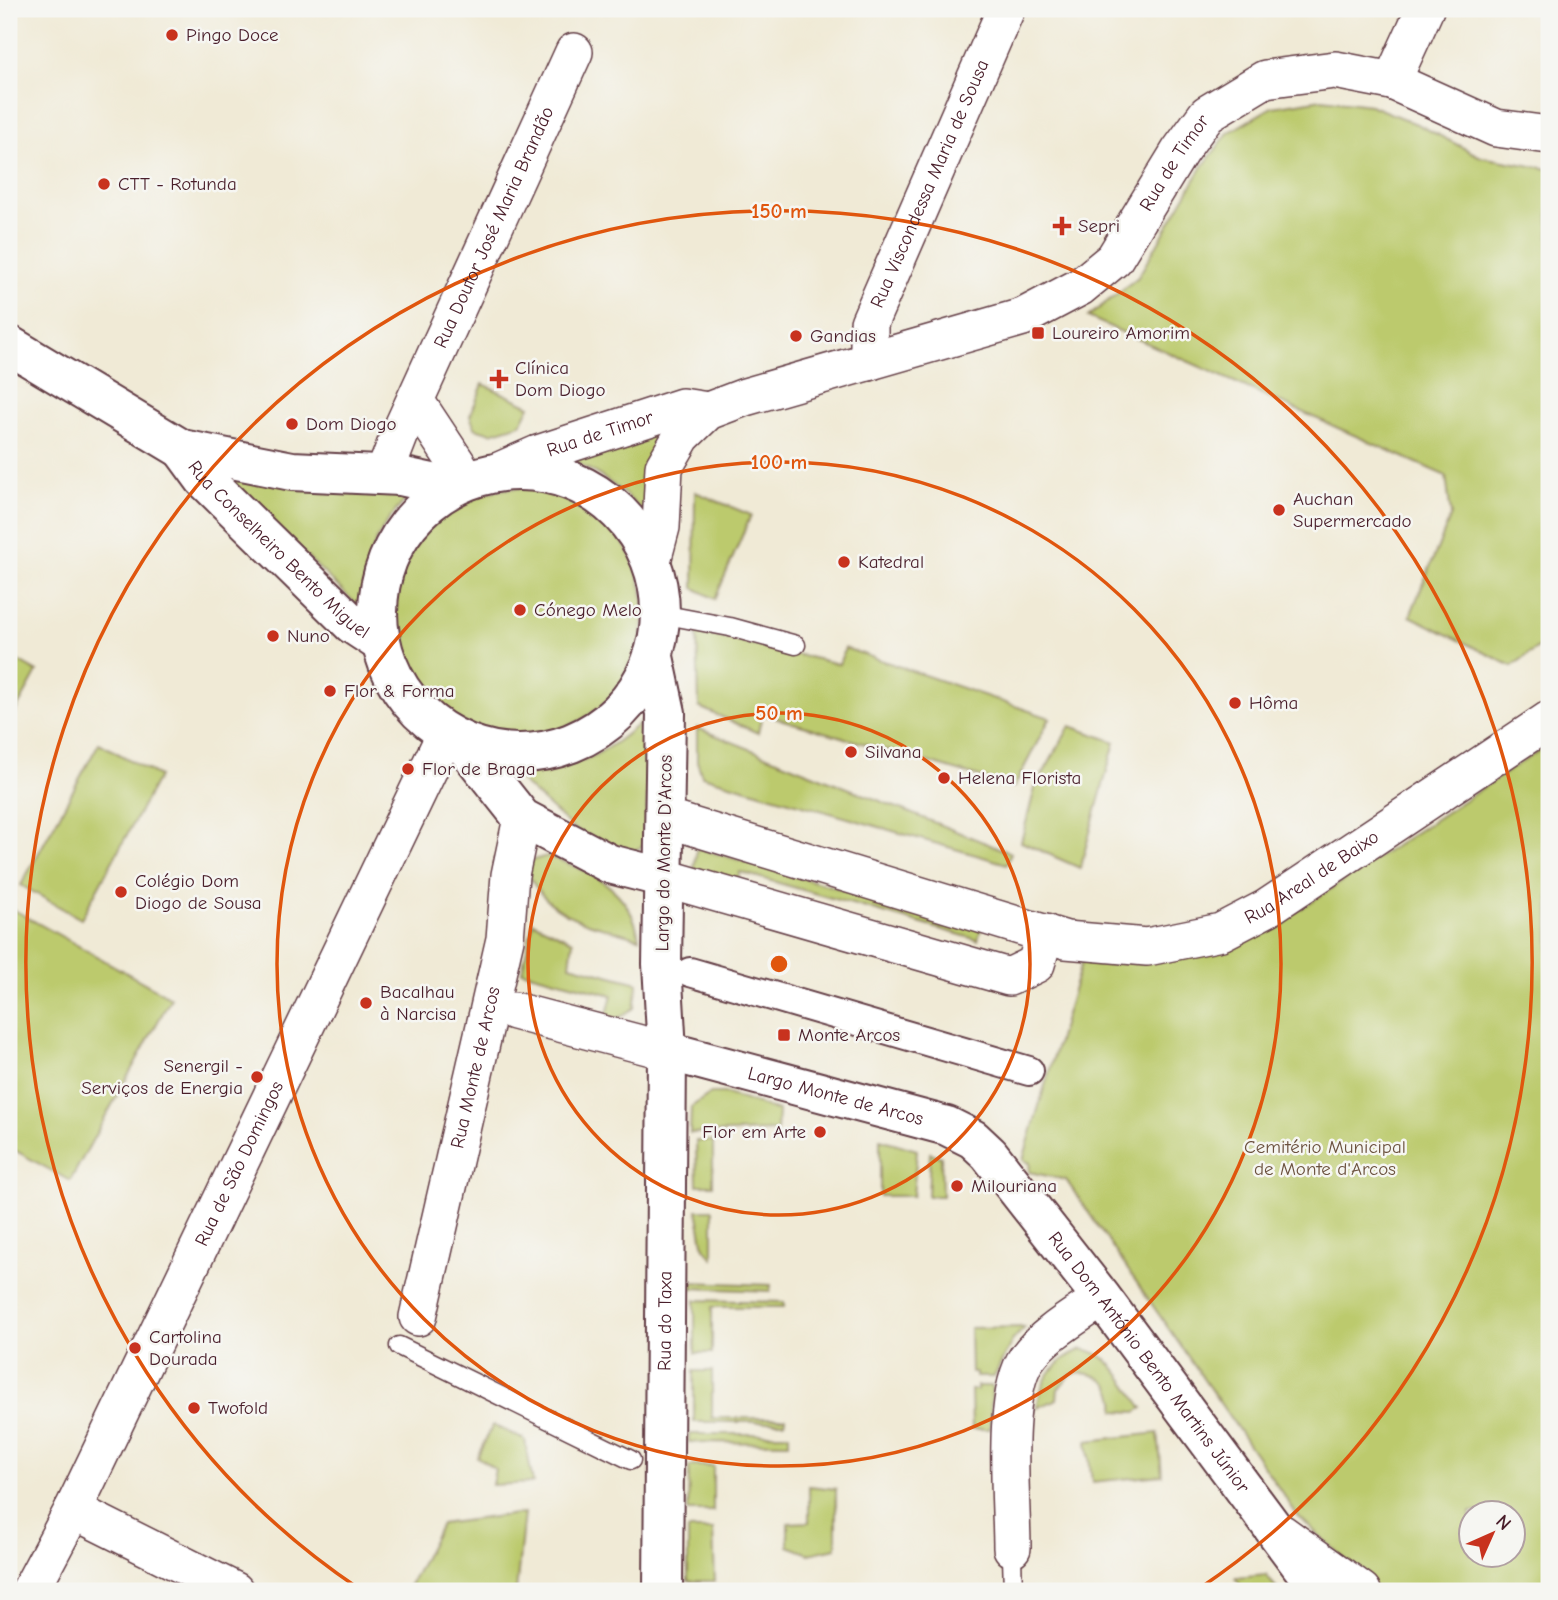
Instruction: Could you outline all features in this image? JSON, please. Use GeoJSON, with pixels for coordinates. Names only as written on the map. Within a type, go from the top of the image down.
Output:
{"type":"FeatureCollection","features":[{"type":"Feature","properties":{"kind":"street","name":"Rua Viscondessa Maria de Sousa"},"geometry":{"type":"LineString","coordinates":[[869,362],[869,323],[1006,9]]}},
{"type":"Feature","properties":{"kind":"street"},"geometry":{"type":"LineString","coordinates":[[1392,81],[1425,9]]}},
{"type":"Feature","properties":{"kind":"street","name":"Rua Doutor José Maria Brandão"},"geometry":{"type":"LineString","coordinates":[[384,475],[401,431],[574,52]]}},
{"type":"Feature","properties":{"kind":"street","name":"Rua de Timor"},"geometry":{"type":"LineString","coordinates":[[472,479],[538,454],[682,407],[708,411],[1023,317],[1080,287],[1114,258],[1180,151],[1207,114],[1265,79],[1335,70],[1392,81],[1496,128],[1549,135]]}},
{"type":"Feature","properties":{"kind":"street","name":"Rua Conselheiro Bento Miguel"},"geometry":{"type":"LineString","coordinates":[[9,345],[182,449],[292,471],[384,475],[431,481],[472,479],[531,470],[564,478],[595,492],[629,522],[652,561]]}},
{"type":"Feature","properties":{"kind":"street"},"geometry":{"type":"LineString","coordinates":[[416,402],[472,479],[415,515],[390,553],[378,597],[381,643],[398,685],[411,703],[453,737],[522,818],[610,864],[1009,977],[1036,964],[1045,933]]}},
{"type":"Feature","properties":{"kind":"street","name":"Rua de Timor"},"geometry":{"type":"LineString","coordinates":[[652,561],[661,527],[664,467],[682,436],[708,411]]}},
{"type":"Feature","properties":{"kind":"street","name":"Rua Conselheiro Bento Miguel"},"geometry":{"type":"LineString","coordinates":[[182,449],[204,479],[332,605],[352,624],[381,643]]}},
{"type":"Feature","properties":{"kind":"street"},"geometry":{"type":"LineString","coordinates":[[453,737],[489,750],[518,753],[548,750],[576,741],[602,727],[624,707],[641,684],[654,657],[661,614],[652,561]]}},
{"type":"Feature","properties":{"kind":"street","name":"Largo do Monte D'Arcos"},"geometry":{"type":"LineString","coordinates":[[654,657],[666,713],[662,964],[682,1054]]}},
{"type":"Feature","properties":{"kind":"street","name":"Rua Areal de Baixo"},"geometry":{"type":"LineString","coordinates":[[665,818],[1066,940],[1147,947],[1221,932],[1267,908],[1549,720]]}},
{"type":"Feature","properties":{"kind":"street","name":"Rua de São Domingos"},"geometry":{"type":"LineString","coordinates":[[30,1591],[73,1510],[453,737]]}},
{"type":"Feature","properties":{"kind":"street","name":"Rua Monte de Arcos"},"geometry":{"type":"LineString","coordinates":[[409,1331],[505,939],[510,875],[522,818]]}},
{"type":"Feature","properties":{"kind":"street"},"geometry":{"type":"LineString","coordinates":[[691,972],[1029,1071]]}},
{"type":"Feature","properties":{"kind":"street"},"geometry":{"type":"LineString","coordinates":[[514,1011],[682,1054]]}},
{"type":"Feature","properties":{"kind":"street","name":"Largo Monte de Arcos"},"geometry":{"type":"LineString","coordinates":[[682,1054],[947,1125],[973,1139]]}},
{"type":"Feature","properties":{"kind":"street","name":"Rua do Taxa"},"geometry":{"type":"LineString","coordinates":[[663,1591],[682,1054]]}},
{"type":"Feature","properties":{"kind":"street","name":"Rua Dom António Bento Martins Júnior"},"geometry":{"type":"LineString","coordinates":[[973,1139],[989,1154],[1102,1298],[1320,1591]]}},
{"type":"Feature","properties":{"kind":"street"},"geometry":{"type":"LineString","coordinates":[[1012,1552],[1012,1402],[1018,1373],[1028,1356],[1047,1338],[1102,1298]]}},
{"type":"Feature","properties":{"kind":"street"},"geometry":{"type":"LineString","coordinates":[[73,1510],[235,1591]]}},
{"type":"Feature","properties":{"kind":"street"},"geometry":{"type":"LineString","coordinates":[[1272,1526],[1362,1591]]}},
{"type":"Feature","properties":{"kind":"lane"},"geometry":{"type":"LineString","coordinates":[[661,614],[730,627],[796,645]]}},
{"type":"Feature","properties":{"kind":"lane"},"geometry":{"type":"LineString","coordinates":[[409,1331],[631,1460]]}},
{"type":"Feature","properties":{"kind":"lane"},"geometry":{"type":"LineString","coordinates":[[1012,1552],[1013,1591]]}},
{"type":"Feature","properties":{"kind":"green space"},"geometry":{"type":"Polygon","coordinates":[[[1322,99],[1370,105],[1419,125],[1481,157],[1549,169],[1549,640],[1512,666],[1410,616],[1451,515],[1446,476],[1088,317],[1138,277],[1203,166],[1228,133],[1272,107],[1322,99]]]}},
{"type":"Feature","properties":{"kind":"green space"},"geometry":{"type":"Polygon","coordinates":[[[483,384],[530,406],[521,424],[491,433],[475,428],[470,416],[483,384]]]}},
{"type":"Feature","properties":{"kind":"green space"},"geometry":{"type":"Polygon","coordinates":[[[670,428],[648,517],[612,484],[570,460],[670,428]]]}},
{"type":"Feature","properties":{"kind":"green space"},"geometry":{"type":"Polygon","coordinates":[[[216,469],[413,493],[390,519],[374,545],[365,574],[360,608],[216,469]]]}},
{"type":"Feature","properties":{"kind":"green space"},"geometry":{"type":"Polygon","coordinates":[[[508,488],[532,488],[579,502],[608,524],[635,564],[642,588],[642,636],[635,660],[608,700],[568,727],[532,736],[508,736],[461,722],[441,708],[424,691],[410,671],[401,648],[396,624],[396,600],[410,553],[424,533],[441,516],[461,502],[484,493],[508,488]]]}},
{"type":"Feature","properties":{"kind":"green space"},"geometry":{"type":"Polygon","coordinates":[[[695,492],[751,515],[715,599],[694,588],[695,492]]]}},
{"type":"Feature","properties":{"kind":"green space"},"geometry":{"type":"Polygon","coordinates":[[[697,632],[839,664],[845,648],[1050,718],[1014,787],[762,714],[758,733],[699,707],[697,632]]]}},
{"type":"Feature","properties":{"kind":"green space"},"geometry":{"type":"Polygon","coordinates":[[[9,656],[37,672],[9,723],[9,656]]]}},
{"type":"Feature","properties":{"kind":"green space"},"geometry":{"type":"Polygon","coordinates":[[[651,712],[645,844],[630,854],[574,829],[503,765],[547,768],[584,760],[618,741],[651,712]]]}},
{"type":"Feature","properties":{"kind":"green space"},"geometry":{"type":"Polygon","coordinates":[[[1070,726],[1115,742],[1080,868],[1021,842],[1035,788],[1070,726]]]}},
{"type":"Feature","properties":{"kind":"green space"},"geometry":{"type":"Polygon","coordinates":[[[697,728],[1011,853],[1007,864],[702,776],[697,761],[697,728]]]}},
{"type":"Feature","properties":{"kind":"green space"},"geometry":{"type":"Polygon","coordinates":[[[99,743],[159,776],[81,919],[21,885],[99,743]]]}},
{"type":"Feature","properties":{"kind":"green space","name":"Cemitério Municipal de Monte d'Arcos"},"geometry":{"type":"Polygon","coordinates":[[[1549,744],[1549,1591],[1379,1591],[1298,1516],[1066,1180],[1029,1172],[1030,1163],[1023,1160],[1083,957],[1229,947],[1270,929],[1549,744]]]}},
{"type":"Feature","properties":{"kind":"green space"},"geometry":{"type":"Polygon","coordinates":[[[697,848],[981,929],[978,940],[740,872],[736,887],[693,875],[697,848]]]}},
{"type":"Feature","properties":{"kind":"green space"},"geometry":{"type":"Polygon","coordinates":[[[547,856],[593,875],[618,894],[635,921],[639,938],[573,917],[547,900],[535,887],[526,870],[533,860],[547,856]]]}},
{"type":"Feature","properties":{"kind":"green space"},"geometry":{"type":"Polygon","coordinates":[[[9,907],[171,998],[70,1181],[9,1147],[9,907]]]}},
{"type":"Feature","properties":{"kind":"green space"},"geometry":{"type":"Polygon","coordinates":[[[533,922],[573,941],[570,965],[638,983],[634,1008],[619,1018],[606,1018],[612,995],[522,971],[533,922]]]}},
{"type":"Feature","properties":{"kind":"green space"},"geometry":{"type":"Polygon","coordinates":[[[711,1093],[724,1093],[778,1111],[777,1131],[690,1133],[691,1107],[711,1093]]]}},
{"type":"Feature","properties":{"kind":"green space"},"geometry":{"type":"Polygon","coordinates":[[[880,1139],[917,1150],[913,1196],[880,1196],[880,1139]]]}},
{"type":"Feature","properties":{"kind":"green space"},"geometry":{"type":"Polygon","coordinates":[[[696,1141],[713,1141],[713,1185],[697,1185],[696,1141]]]}},
{"type":"Feature","properties":{"kind":"green space"},"geometry":{"type":"Polygon","coordinates":[[[930,1153],[941,1157],[942,1196],[928,1196],[930,1153]]]}},
{"type":"Feature","properties":{"kind":"green space"},"geometry":{"type":"Polygon","coordinates":[[[697,1210],[713,1210],[713,1258],[704,1248],[697,1210]]]}},
{"type":"Feature","properties":{"kind":"green space"},"geometry":{"type":"Polygon","coordinates":[[[689,1282],[771,1285],[770,1291],[689,1288],[689,1282]]]}},
{"type":"Feature","properties":{"kind":"green space"},"geometry":{"type":"Polygon","coordinates":[[[695,1300],[784,1302],[784,1307],[712,1307],[712,1353],[695,1353],[695,1300]]]}},
{"type":"Feature","properties":{"kind":"green space"},"geometry":{"type":"Polygon","coordinates":[[[1025,1327],[1012,1341],[994,1377],[976,1377],[976,1373],[971,1373],[970,1328],[1025,1327]]]}},
{"type":"Feature","properties":{"kind":"green space"},"geometry":{"type":"Polygon","coordinates":[[[1082,1349],[1093,1352],[1110,1363],[1143,1408],[1136,1412],[1115,1411],[1115,1401],[1109,1386],[1096,1376],[1079,1373],[1070,1375],[1058,1389],[1057,1399],[1037,1408],[1050,1372],[1064,1359],[1082,1349]]]}},
{"type":"Feature","properties":{"kind":"green space"},"geometry":{"type":"Polygon","coordinates":[[[694,1371],[712,1371],[712,1418],[785,1418],[785,1422],[694,1422],[694,1371]]]}},
{"type":"Feature","properties":{"kind":"green space"},"geometry":{"type":"Polygon","coordinates":[[[977,1386],[992,1386],[990,1429],[972,1429],[971,1390],[977,1390],[977,1386]]]}},
{"type":"Feature","properties":{"kind":"green space"},"geometry":{"type":"Polygon","coordinates":[[[493,1425],[525,1440],[533,1483],[492,1485],[495,1469],[477,1457],[493,1425]]]}},
{"type":"Feature","properties":{"kind":"green space"},"geometry":{"type":"Polygon","coordinates":[[[1158,1433],[1162,1475],[1092,1482],[1087,1441],[1158,1433]]]}},
{"type":"Feature","properties":{"kind":"green space"},"geometry":{"type":"Polygon","coordinates":[[[689,1434],[789,1434],[789,1443],[689,1442],[689,1434]]]}},
{"type":"Feature","properties":{"kind":"green space"},"geometry":{"type":"Polygon","coordinates":[[[689,1466],[713,1466],[713,1511],[688,1511],[689,1466]]]}},
{"type":"Feature","properties":{"kind":"green space"},"geometry":{"type":"Polygon","coordinates":[[[809,1486],[836,1489],[836,1548],[809,1554],[788,1546],[788,1523],[809,1522],[809,1486]]]}},
{"type":"Feature","properties":{"kind":"green space"},"geometry":{"type":"Polygon","coordinates":[[[524,1513],[516,1591],[407,1591],[441,1524],[524,1513]]]}},
{"type":"Feature","properties":{"kind":"green space"},"geometry":{"type":"Polygon","coordinates":[[[688,1530],[713,1530],[715,1581],[688,1581],[688,1530]]]}},
{"type":"Feature","properties":{"kind":"green space"},"geometry":{"type":"Polygon","coordinates":[[[1266,1575],[1278,1591],[1245,1591],[1235,1578],[1266,1575]]]}},
{"type":"Feature","properties":{"kind":"place","name":"Pingo Doce"},"geometry":{"type":"Point","coordinates":[172,35]}},
{"type":"Feature","properties":{"kind":"place","name":"CTT - Rotunda"},"geometry":{"type":"Point","coordinates":[104,184]}},
{"type":"Feature","properties":{"kind":"place","name":"Sepri"},"geometry":{"type":"Point","coordinates":[1062,226]}},
{"type":"Feature","properties":{"kind":"place","name":"Loureiro Amorim"},"geometry":{"type":"Point","coordinates":[1038,333]}},
{"type":"Feature","properties":{"kind":"place","name":"Gandias"},"geometry":{"type":"Point","coordinates":[796,336]}},
{"type":"Feature","properties":{"kind":"place","name":"Clínica Dom Diogo"},"geometry":{"type":"Point","coordinates":[499,379]}},
{"type":"Feature","properties":{"kind":"place","name":"Dom Diogo"},"geometry":{"type":"Point","coordinates":[292,424]}},
{"type":"Feature","properties":{"kind":"place","name":"Auchan Supermercado"},"geometry":{"type":"Point","coordinates":[1279,510]}},
{"type":"Feature","properties":{"kind":"place","name":"Katedral"},"geometry":{"type":"Point","coordinates":[844,562]}},
{"type":"Feature","properties":{"kind":"place","name":"Cónego Melo"},"geometry":{"type":"Point","coordinates":[520,610]}},
{"type":"Feature","properties":{"kind":"place","name":"Nuno"},"geometry":{"type":"Point","coordinates":[273,636]}},
{"type":"Feature","properties":{"kind":"place","name":"Flor & Forma"},"geometry":{"type":"Point","coordinates":[330,691]}},
{"type":"Feature","properties":{"kind":"place","name":"Hôma"},"geometry":{"type":"Point","coordinates":[1235,703]}},
{"type":"Feature","properties":{"kind":"place","name":"Silvana"},"geometry":{"type":"Point","coordinates":[851,752]}},
{"type":"Feature","properties":{"kind":"place","name":"Flor de Braga"},"geometry":{"type":"Point","coordinates":[408,769]}},
{"type":"Feature","properties":{"kind":"place","name":"Helena Florista"},"geometry":{"type":"Point","coordinates":[944,778]}},
{"type":"Feature","properties":{"kind":"place","name":"Colégio Dom Diogo de Sousa"},"geometry":{"type":"Point","coordinates":[121,892]}},
{"type":"Feature","properties":{"kind":"place","name":"Bacalhau à Narcisa"},"geometry":{"type":"Point","coordinates":[366,1003]}},
{"type":"Feature","properties":{"kind":"place","name":"Monte Arcos"},"geometry":{"type":"Point","coordinates":[784,1035]}},
{"type":"Feature","properties":{"kind":"place","name":"Senergil - Serviços de Energia"},"geometry":{"type":"Point","coordinates":[257,1077]}},
{"type":"Feature","properties":{"kind":"place","name":"Flor em Arte"},"geometry":{"type":"Point","coordinates":[820,1132]}},
{"type":"Feature","properties":{"kind":"place","name":"Milouriana"},"geometry":{"type":"Point","coordinates":[957,1186]}},
{"type":"Feature","properties":{"kind":"place","name":"Cartolina Dourada"},"geometry":{"type":"Point","coordinates":[135,1348]}},
{"type":"Feature","properties":{"kind":"place","name":"Twofold"},"geometry":{"type":"Point","coordinates":[194,1408]}}]}
